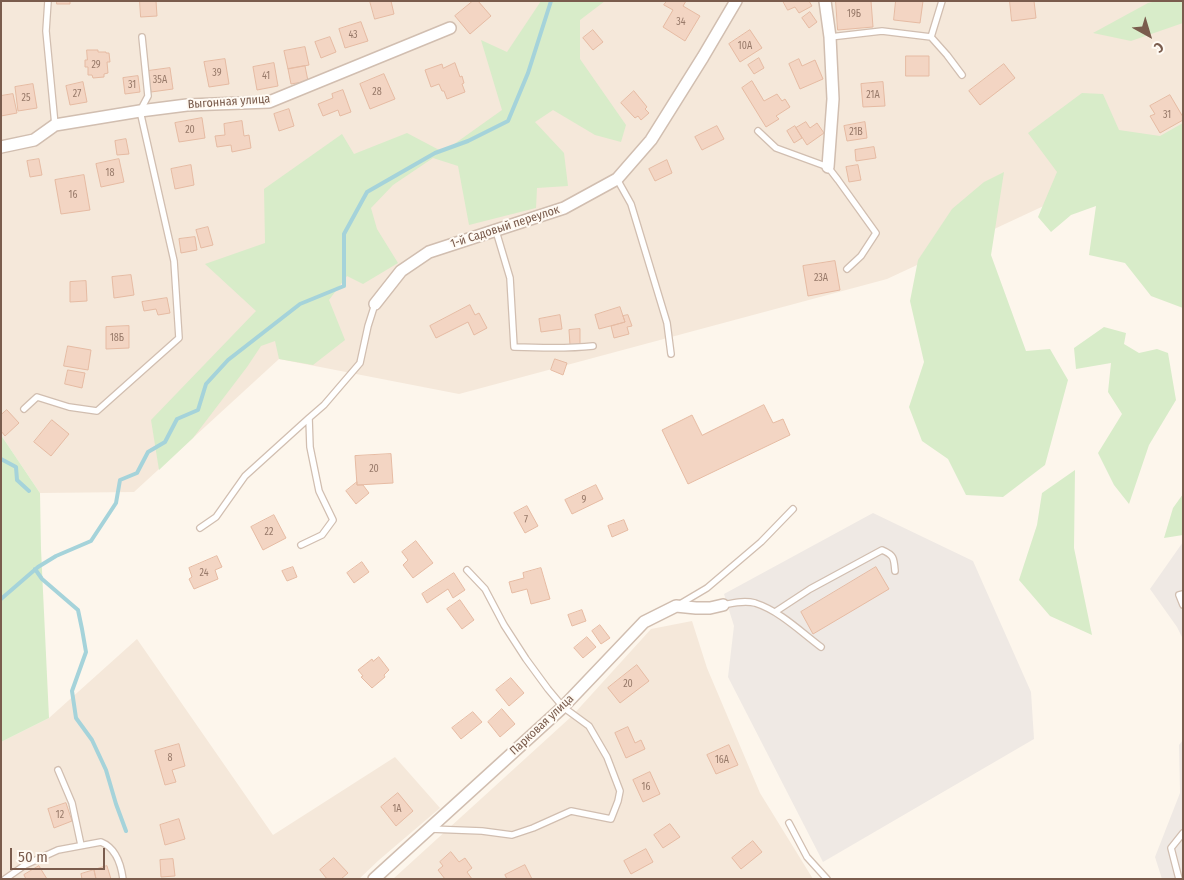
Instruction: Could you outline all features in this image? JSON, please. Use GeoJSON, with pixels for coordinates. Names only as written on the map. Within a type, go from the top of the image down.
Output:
{"type":"FeatureCollection","features":[{"type":"Feature","properties":{"kind":"street","name":"1-й Садовый переулок"},"geometry":{"type":"LineString","coordinates":[[375,304],[401,271],[429,252],[564,208],[617,179],[650,140],[736,1]]}},
{"type":"Feature","properties":{"kind":"street"},"geometry":{"type":"LineString","coordinates":[[825,1],[830,37],[833,99],[828,168]]}},
{"type":"Feature","properties":{"kind":"street","name":"Выгонная улица"},"geometry":{"type":"LineString","coordinates":[[1,147],[34,140],[55,125],[187,105],[269,102],[450,28]]}},
{"type":"Feature","properties":{"kind":"street"},"geometry":{"type":"LineString","coordinates":[[676,606],[710,608],[723,605]]}},
{"type":"Feature","properties":{"kind":"street","name":"Парковая улица"},"geometry":{"type":"LineString","coordinates":[[374,879],[563,706],[644,622],[676,606]]}},
{"type":"Feature","properties":{"kind":"lane"},"geometry":{"type":"LineString","coordinates":[[48,1],[46,31],[55,125]]}},
{"type":"Feature","properties":{"kind":"lane"},"geometry":{"type":"LineString","coordinates":[[931,37],[942,1]]}},
{"type":"Feature","properties":{"kind":"lane"},"geometry":{"type":"LineString","coordinates":[[830,37],[882,31],[931,37],[962,76]]}},
{"type":"Feature","properties":{"kind":"lane"},"geometry":{"type":"LineString","coordinates":[[24,409],[37,397],[69,407],[97,411],[179,338],[174,261],[140,111],[148,96],[142,37]]}},
{"type":"Feature","properties":{"kind":"lane"},"geometry":{"type":"LineString","coordinates":[[758,131],[776,148],[828,168],[876,233],[861,256],[847,269]]}},
{"type":"Feature","properties":{"kind":"lane"},"geometry":{"type":"LineString","coordinates":[[617,179],[631,204],[667,323],[671,354]]}},
{"type":"Feature","properties":{"kind":"lane"},"geometry":{"type":"LineString","coordinates":[[496,231],[510,278],[514,347],[576,348],[593,346]]}},
{"type":"Feature","properties":{"kind":"lane"},"geometry":{"type":"LineString","coordinates":[[200,528],[216,517],[245,476],[324,405],[360,363],[375,304]]}},
{"type":"Feature","properties":{"kind":"lane"},"geometry":{"type":"LineString","coordinates":[[301,546],[322,535],[332,520],[320,491],[310,447],[309,418]]}},
{"type":"Feature","properties":{"kind":"lane"},"geometry":{"type":"LineString","coordinates":[[676,606],[707,588],[761,542],[793,509]]}},
{"type":"Feature","properties":{"kind":"lane"},"geometry":{"type":"LineString","coordinates":[[776,612],[810,589],[882,550],[890,553],[894,560],[895,571]]}},
{"type":"Feature","properties":{"kind":"lane"},"geometry":{"type":"LineString","coordinates":[[429,829],[482,830],[512,835],[572,811],[611,819],[620,791],[607,757],[589,726],[563,706],[548,689],[504,625],[485,589],[467,570]]}},
{"type":"Feature","properties":{"kind":"lane"},"geometry":{"type":"LineString","coordinates":[[1183,594],[1179,595],[1183,605]]}},
{"type":"Feature","properties":{"kind":"lane"},"geometry":{"type":"LineString","coordinates":[[723,605],[753,602],[776,612],[821,647]]}},
{"type":"Feature","properties":{"kind":"lane"},"geometry":{"type":"LineString","coordinates":[[58,770],[72,803],[80,846]]}},
{"type":"Feature","properties":{"kind":"lane"},"geometry":{"type":"LineString","coordinates":[[789,823],[807,857],[827,879]]}},
{"type":"Feature","properties":{"kind":"lane"},"geometry":{"type":"LineString","coordinates":[[1179,879],[1171,848],[1183,833]]}},
{"type":"Feature","properties":{"kind":"lane"},"geometry":{"type":"LineString","coordinates":[[6,879],[25,865],[58,850],[101,842],[108,844],[113,851],[121,866],[123,879]]}},
{"type":"Feature","properties":{"kind":"shaded area"},"geometry":{"type":"Polygon","coordinates":[[[1,1],[1183,1],[1183,141],[887,279],[459,394],[279,359],[134,492],[40,493],[1,435],[1,1]]]}},
{"type":"Feature","properties":{"kind":"shaded area"},"geometry":{"type":"Polygon","coordinates":[[[873,513],[973,561],[1031,692],[1034,739],[823,862],[728,677],[734,626],[724,594],[873,513]]]}},
{"type":"Feature","properties":{"kind":"shaded area"},"geometry":{"type":"Polygon","coordinates":[[[1183,542],[1183,639],[1177,627],[1150,589],[1183,542]]]}},
{"type":"Feature","properties":{"kind":"shaded area"},"geometry":{"type":"Polygon","coordinates":[[[692,621],[707,668],[760,793],[813,879],[393,879],[572,716],[651,629],[692,621]]]}},
{"type":"Feature","properties":{"kind":"shaded area"},"geometry":{"type":"Polygon","coordinates":[[[137,639],[273,835],[395,757],[440,808],[359,879],[1,879],[1,742],[49,718],[137,639]]]}},
{"type":"Feature","properties":{"kind":"shaded area"},"geometry":{"type":"Polygon","coordinates":[[[1183,740],[1183,879],[1162,879],[1155,857],[1180,793],[1179,745],[1183,740]]]}},
{"type":"Feature","properties":{"kind":"green space"},"geometry":{"type":"Polygon","coordinates":[[[541,1],[605,1],[580,20],[580,59],[626,125],[621,142],[595,135],[553,110],[535,122],[564,153],[568,186],[537,188],[536,208],[469,225],[458,166],[433,158],[393,185],[371,208],[377,229],[398,263],[363,284],[347,276],[329,300],[345,340],[313,365],[279,359],[275,341],[261,346],[193,438],[159,470],[151,420],[256,311],[205,264],[265,243],[264,189],[342,134],[354,154],[407,133],[443,152],[502,110],[481,40],[507,52],[541,1]]]}},
{"type":"Feature","properties":{"kind":"green space"},"geometry":{"type":"Polygon","coordinates":[[[1183,1],[1183,23],[1131,41],[1093,33],[1148,3],[1183,1]]]}},
{"type":"Feature","properties":{"kind":"green space"},"geometry":{"type":"Polygon","coordinates":[[[1082,93],[1103,94],[1119,130],[1160,136],[1183,123],[1183,308],[1151,296],[1125,263],[1089,255],[1096,206],[1071,215],[1051,232],[1038,217],[1057,172],[1028,133],[1082,93]]]}},
{"type":"Feature","properties":{"kind":"green space"},"geometry":{"type":"Polygon","coordinates":[[[1004,172],[991,255],[1026,351],[1050,349],[1068,380],[1045,465],[1003,497],[966,495],[948,459],[922,441],[909,407],[924,362],[910,301],[918,260],[952,209],[984,182],[1004,172]]]}},
{"type":"Feature","properties":{"kind":"green space"},"geometry":{"type":"Polygon","coordinates":[[[1104,327],[1126,333],[1124,344],[1139,353],[1157,349],[1168,353],[1176,400],[1149,445],[1129,504],[1114,485],[1098,453],[1122,414],[1108,392],[1111,363],[1076,369],[1074,348],[1104,327]]]}},
{"type":"Feature","properties":{"kind":"green space"},"geometry":{"type":"Polygon","coordinates":[[[1,435],[40,493],[49,718],[1,742],[1,435]]]}},
{"type":"Feature","properties":{"kind":"green space"},"geometry":{"type":"Polygon","coordinates":[[[1075,470],[1074,548],[1092,635],[1050,616],[1019,580],[1037,525],[1042,493],[1075,470]]]}},
{"type":"Feature","properties":{"kind":"green space"},"geometry":{"type":"Polygon","coordinates":[[[1183,494],[1183,535],[1164,538],[1173,508],[1183,494]]]}},
{"type":"Feature","properties":{"kind":"building"},"geometry":{"type":"Polygon","coordinates":[[[57,1],[70,1],[70,4],[57,4],[57,1]]]}},
{"type":"Feature","properties":{"kind":"building"},"geometry":{"type":"Polygon","coordinates":[[[140,1],[156,1],[157,16],[141,17],[140,1]]]}},
{"type":"Feature","properties":{"kind":"building"},"geometry":{"type":"Polygon","coordinates":[[[370,1],[391,1],[394,14],[375,19],[370,1]]]}},
{"type":"Feature","properties":{"kind":"building"},"geometry":{"type":"Polygon","coordinates":[[[473,1],[478,1],[491,16],[470,34],[455,16],[473,1]]]}},
{"type":"Feature","properties":{"kind":"building"},"geometry":{"type":"Polygon","coordinates":[[[667,1],[686,1],[683,6],[700,16],[685,41],[663,27],[673,10],[664,5],[667,1]]]}},
{"type":"Feature","properties":{"kind":"building"},"geometry":{"type":"Polygon","coordinates":[[[783,1],[809,1],[812,6],[799,13],[795,7],[788,10],[783,1]]]}},
{"type":"Feature","properties":{"kind":"building"},"geometry":{"type":"Polygon","coordinates":[[[836,1],[871,1],[873,27],[838,30],[836,1]]]}},
{"type":"Feature","properties":{"kind":"building"},"geometry":{"type":"Polygon","coordinates":[[[896,1],[923,1],[920,23],[894,20],[896,1]]]}},
{"type":"Feature","properties":{"kind":"building"},"geometry":{"type":"Polygon","coordinates":[[[1010,1],[1034,1],[1036,18],[1012,21],[1010,1]]]}},
{"type":"Feature","properties":{"kind":"building"},"geometry":{"type":"Polygon","coordinates":[[[810,12],[817,22],[809,28],[802,18],[810,12]]]}},
{"type":"Feature","properties":{"kind":"building"},"geometry":{"type":"Polygon","coordinates":[[[361,22],[368,41],[345,48],[339,29],[361,22]]]}},
{"type":"Feature","properties":{"kind":"building"},"geometry":{"type":"Polygon","coordinates":[[[593,30],[603,42],[593,50],[583,38],[593,30]]]}},
{"type":"Feature","properties":{"kind":"building"},"geometry":{"type":"Polygon","coordinates":[[[750,30],[762,48],[740,62],[729,44],[750,30]]]}},
{"type":"Feature","properties":{"kind":"building"},"geometry":{"type":"Polygon","coordinates":[[[330,37],[336,52],[321,58],[315,42],[330,37]]]}},
{"type":"Feature","properties":{"kind":"building"},"geometry":{"type":"Polygon","coordinates":[[[305,47],[309,65],[288,69],[284,51],[305,47]]]}},
{"type":"Feature","properties":{"kind":"building"},"geometry":{"type":"Polygon","coordinates":[[[87,50],[109,53],[110,62],[107,62],[108,73],[104,74],[104,77],[93,78],[92,75],[88,75],[88,67],[85,67],[87,50]]]}},
{"type":"Feature","properties":{"kind":"building"},"geometry":{"type":"Polygon","coordinates":[[[906,56],[929,56],[929,76],[906,76],[906,56]]]}},
{"type":"Feature","properties":{"kind":"building"},"geometry":{"type":"Polygon","coordinates":[[[759,58],[764,68],[754,74],[748,65],[759,58]]]}},
{"type":"Feature","properties":{"kind":"building"},"geometry":{"type":"Polygon","coordinates":[[[225,59],[229,84],[209,87],[204,62],[225,59]]]}},
{"type":"Feature","properties":{"kind":"building"},"geometry":{"type":"Polygon","coordinates":[[[799,59],[802,66],[815,60],[823,79],[800,89],[789,64],[799,59]]]}},
{"type":"Feature","properties":{"kind":"building"},"geometry":{"type":"Polygon","coordinates":[[[274,63],[278,86],[257,90],[253,67],[274,63]]]}},
{"type":"Feature","properties":{"kind":"building"},"geometry":{"type":"Polygon","coordinates":[[[455,63],[460,77],[462,76],[465,92],[447,99],[439,84],[431,87],[425,70],[442,64],[443,68],[455,63]]]}},
{"type":"Feature","properties":{"kind":"building"},"geometry":{"type":"Polygon","coordinates":[[[1004,64],[1015,78],[980,105],[969,91],[1004,64]]]}},
{"type":"Feature","properties":{"kind":"building"},"geometry":{"type":"Polygon","coordinates":[[[305,66],[308,81],[291,84],[288,69],[305,66]]]}},
{"type":"Feature","properties":{"kind":"building"},"geometry":{"type":"Polygon","coordinates":[[[170,68],[173,89],[151,92],[148,71],[170,68]]]}},
{"type":"Feature","properties":{"kind":"building"},"geometry":{"type":"Polygon","coordinates":[[[384,74],[395,99],[370,109],[360,84],[384,74]]]}},
{"type":"Feature","properties":{"kind":"building"},"geometry":{"type":"Polygon","coordinates":[[[138,76],[140,92],[125,94],[123,78],[138,76]]]}},
{"type":"Feature","properties":{"kind":"building"},"geometry":{"type":"Polygon","coordinates":[[[752,81],[764,101],[777,94],[782,101],[785,99],[790,107],[776,116],[779,119],[766,127],[742,88],[752,81]]]}},
{"type":"Feature","properties":{"kind":"building"},"geometry":{"type":"Polygon","coordinates":[[[83,82],[87,102],[70,105],[66,86],[83,82]]]}},
{"type":"Feature","properties":{"kind":"building"},"geometry":{"type":"Polygon","coordinates":[[[883,82],[885,106],[863,107],[861,84],[883,82]]]}},
{"type":"Feature","properties":{"kind":"building"},"geometry":{"type":"Polygon","coordinates":[[[33,84],[37,108],[18,111],[15,87],[33,84]]]}},
{"type":"Feature","properties":{"kind":"building"},"geometry":{"type":"Polygon","coordinates":[[[343,90],[351,112],[340,116],[338,110],[323,116],[318,104],[333,98],[332,94],[343,90]]]}},
{"type":"Feature","properties":{"kind":"building"},"geometry":{"type":"Polygon","coordinates":[[[634,91],[647,107],[645,109],[649,113],[641,120],[638,116],[635,118],[621,103],[634,91]]]}},
{"type":"Feature","properties":{"kind":"building"},"geometry":{"type":"Polygon","coordinates":[[[13,94],[17,113],[1,116],[1,96],[13,94]]]}},
{"type":"Feature","properties":{"kind":"building"},"geometry":{"type":"Polygon","coordinates":[[[1170,95],[1183,120],[1160,133],[1150,116],[1155,114],[1150,106],[1170,95]]]}},
{"type":"Feature","properties":{"kind":"building"},"geometry":{"type":"Polygon","coordinates":[[[289,109],[294,126],[279,131],[274,114],[289,109]]]}},
{"type":"Feature","properties":{"kind":"building"},"geometry":{"type":"Polygon","coordinates":[[[202,118],[205,138],[179,142],[175,123],[202,118]]]}},
{"type":"Feature","properties":{"kind":"building"},"geometry":{"type":"Polygon","coordinates":[[[242,121],[244,136],[249,135],[251,148],[232,152],[231,145],[217,147],[215,136],[225,135],[224,124],[242,121]]]}},
{"type":"Feature","properties":{"kind":"building"},"geometry":{"type":"Polygon","coordinates":[[[806,122],[810,128],[817,123],[824,133],[807,145],[796,128],[806,122]]]}},
{"type":"Feature","properties":{"kind":"building"},"geometry":{"type":"Polygon","coordinates":[[[865,122],[867,138],[847,141],[844,126],[865,122]]]}},
{"type":"Feature","properties":{"kind":"building"},"geometry":{"type":"Polygon","coordinates":[[[717,126],[724,139],[702,150],[695,137],[717,126]]]}},
{"type":"Feature","properties":{"kind":"building"},"geometry":{"type":"Polygon","coordinates":[[[795,126],[802,138],[794,143],[787,131],[795,126]]]}},
{"type":"Feature","properties":{"kind":"building"},"geometry":{"type":"Polygon","coordinates":[[[126,139],[129,154],[117,155],[115,141],[126,139]]]}},
{"type":"Feature","properties":{"kind":"building"},"geometry":{"type":"Polygon","coordinates":[[[874,147],[876,158],[856,161],[855,150],[874,147]]]}},
{"type":"Feature","properties":{"kind":"building"},"geometry":{"type":"Polygon","coordinates":[[[39,159],[42,175],[30,177],[27,161],[39,159]]]}},
{"type":"Feature","properties":{"kind":"building"},"geometry":{"type":"Polygon","coordinates":[[[119,159],[124,182],[101,187],[96,164],[119,159]]]}},
{"type":"Feature","properties":{"kind":"building"},"geometry":{"type":"Polygon","coordinates":[[[667,160],[672,173],[655,181],[649,169],[667,160]]]}},
{"type":"Feature","properties":{"kind":"building"},"geometry":{"type":"Polygon","coordinates":[[[191,165],[194,185],[175,189],[171,169],[191,165]]]}},
{"type":"Feature","properties":{"kind":"building"},"geometry":{"type":"Polygon","coordinates":[[[858,165],[861,180],[849,182],[846,167],[858,165]]]}},
{"type":"Feature","properties":{"kind":"building"},"geometry":{"type":"Polygon","coordinates":[[[84,175],[90,210],[61,214],[55,180],[84,175]]]}},
{"type":"Feature","properties":{"kind":"building"},"geometry":{"type":"Polygon","coordinates":[[[208,227],[213,245],[201,248],[196,230],[208,227]]]}},
{"type":"Feature","properties":{"kind":"building"},"geometry":{"type":"Polygon","coordinates":[[[195,237],[197,250],[181,253],[179,239],[195,237]]]}},
{"type":"Feature","properties":{"kind":"building"},"geometry":{"type":"Polygon","coordinates":[[[835,261],[840,290],[808,296],[803,266],[835,261]]]}},
{"type":"Feature","properties":{"kind":"building"},"geometry":{"type":"Polygon","coordinates":[[[131,275],[134,295],[114,298],[112,277],[131,275]]]}},
{"type":"Feature","properties":{"kind":"building"},"geometry":{"type":"Polygon","coordinates":[[[86,281],[87,301],[70,302],[70,282],[86,281]]]}},
{"type":"Feature","properties":{"kind":"building"},"geometry":{"type":"Polygon","coordinates":[[[167,298],[170,313],[158,315],[156,309],[144,311],[142,302],[167,298]]]}},
{"type":"Feature","properties":{"kind":"building"},"geometry":{"type":"Polygon","coordinates":[[[470,305],[475,315],[479,313],[487,328],[474,335],[468,322],[436,338],[430,326],[470,305]]]}},
{"type":"Feature","properties":{"kind":"building"},"geometry":{"type":"Polygon","coordinates":[[[620,307],[625,322],[599,329],[595,315],[620,307]]]}},
{"type":"Feature","properties":{"kind":"building"},"geometry":{"type":"Polygon","coordinates":[[[560,315],[562,329],[541,332],[539,319],[560,315]]]}},
{"type":"Feature","properties":{"kind":"building"},"geometry":{"type":"Polygon","coordinates":[[[628,315],[632,326],[627,327],[629,334],[614,338],[611,326],[625,322],[623,316],[628,315]]]}},
{"type":"Feature","properties":{"kind":"building"},"geometry":{"type":"Polygon","coordinates":[[[129,326],[129,348],[106,349],[106,327],[129,326]]]}},
{"type":"Feature","properties":{"kind":"building"},"geometry":{"type":"Polygon","coordinates":[[[580,329],[580,344],[570,345],[569,330],[580,329]]]}},
{"type":"Feature","properties":{"kind":"building"},"geometry":{"type":"Polygon","coordinates":[[[68,346],[91,350],[88,370],[64,366],[68,346]]]}},
{"type":"Feature","properties":{"kind":"building"},"geometry":{"type":"Polygon","coordinates":[[[555,359],[567,363],[563,375],[551,370],[555,359]]]}},
{"type":"Feature","properties":{"kind":"building"},"geometry":{"type":"Polygon","coordinates":[[[68,370],[85,373],[82,388],[65,384],[68,370]]]}},
{"type":"Feature","properties":{"kind":"building"},"geometry":{"type":"Polygon","coordinates":[[[764,405],[773,423],[783,419],[790,435],[688,484],[662,430],[692,415],[702,435],[764,405]]]}},
{"type":"Feature","properties":{"kind":"building"},"geometry":{"type":"Polygon","coordinates":[[[7,410],[19,423],[5,436],[1,431],[1,415],[7,410]]]}},
{"type":"Feature","properties":{"kind":"building"},"geometry":{"type":"Polygon","coordinates":[[[52,420],[69,434],[51,456],[34,442],[52,420]]]}},
{"type":"Feature","properties":{"kind":"building"},"geometry":{"type":"Polygon","coordinates":[[[391,454],[393,483],[357,485],[355,456],[391,454]]]}},
{"type":"Feature","properties":{"kind":"building"},"geometry":{"type":"Polygon","coordinates":[[[357,482],[357,485],[363,485],[369,493],[356,504],[346,491],[357,482]]]}},
{"type":"Feature","properties":{"kind":"building"},"geometry":{"type":"Polygon","coordinates":[[[596,485],[603,499],[572,514],[565,500],[596,485]]]}},
{"type":"Feature","properties":{"kind":"building"},"geometry":{"type":"Polygon","coordinates":[[[527,506],[538,526],[525,533],[514,513],[527,506]]]}},
{"type":"Feature","properties":{"kind":"building"},"geometry":{"type":"Polygon","coordinates":[[[274,515],[286,538],[263,550],[251,527],[274,515]]]}},
{"type":"Feature","properties":{"kind":"building"},"geometry":{"type":"Polygon","coordinates":[[[624,520],[628,530],[612,537],[608,526],[624,520]]]}},
{"type":"Feature","properties":{"kind":"building"},"geometry":{"type":"Polygon","coordinates":[[[416,541],[433,563],[413,578],[403,565],[408,560],[402,552],[416,541]]]}},
{"type":"Feature","properties":{"kind":"building"},"geometry":{"type":"Polygon","coordinates":[[[217,556],[222,567],[215,570],[218,579],[194,589],[189,579],[192,577],[189,568],[217,556]]]}},
{"type":"Feature","properties":{"kind":"building"},"geometry":{"type":"Polygon","coordinates":[[[362,562],[369,572],[354,583],[347,573],[362,562]]]}},
{"type":"Feature","properties":{"kind":"building"},"geometry":{"type":"Polygon","coordinates":[[[293,567],[297,577],[287,581],[282,571],[293,567]]]}},
{"type":"Feature","properties":{"kind":"building"},"geometry":{"type":"Polygon","coordinates":[[[876,567],[889,589],[813,634],[801,612],[876,567]]]}},
{"type":"Feature","properties":{"kind":"building"},"geometry":{"type":"Polygon","coordinates":[[[541,568],[550,599],[531,604],[527,589],[512,593],[509,582],[524,578],[523,573],[541,568]]]}},
{"type":"Feature","properties":{"kind":"building"},"geometry":{"type":"Polygon","coordinates":[[[454,573],[465,590],[453,598],[448,589],[427,603],[422,594],[454,573]]]}},
{"type":"Feature","properties":{"kind":"building"},"geometry":{"type":"Polygon","coordinates":[[[460,600],[474,620],[462,629],[447,609],[460,600]]]}},
{"type":"Feature","properties":{"kind":"building"},"geometry":{"type":"Polygon","coordinates":[[[582,610],[586,621],[572,626],[568,615],[582,610]]]}},
{"type":"Feature","properties":{"kind":"building"},"geometry":{"type":"Polygon","coordinates":[[[600,625],[610,638],[601,644],[592,631],[600,625]]]}},
{"type":"Feature","properties":{"kind":"building"},"geometry":{"type":"Polygon","coordinates":[[[587,637],[596,647],[583,658],[574,648],[587,637]]]}},
{"type":"Feature","properties":{"kind":"building"},"geometry":{"type":"Polygon","coordinates":[[[379,657],[389,670],[384,675],[385,677],[372,688],[361,677],[363,676],[358,670],[372,659],[373,661],[379,657]]]}},
{"type":"Feature","properties":{"kind":"building"},"geometry":{"type":"Polygon","coordinates":[[[637,665],[649,681],[620,703],[608,688],[637,665]]]}},
{"type":"Feature","properties":{"kind":"building"},"geometry":{"type":"Polygon","coordinates":[[[511,678],[524,693],[509,706],[496,690],[511,678]]]}},
{"type":"Feature","properties":{"kind":"building"},"geometry":{"type":"Polygon","coordinates":[[[502,709],[515,724],[500,737],[488,722],[502,709]]]}},
{"type":"Feature","properties":{"kind":"building"},"geometry":{"type":"Polygon","coordinates":[[[473,712],[482,722],[461,739],[452,728],[473,712]]]}},
{"type":"Feature","properties":{"kind":"building"},"geometry":{"type":"Polygon","coordinates":[[[628,727],[635,743],[641,740],[645,749],[626,758],[615,733],[628,727]]]}},
{"type":"Feature","properties":{"kind":"building"},"geometry":{"type":"Polygon","coordinates":[[[179,744],[185,766],[172,770],[176,782],[165,785],[155,751],[179,744]]]}},
{"type":"Feature","properties":{"kind":"building"},"geometry":{"type":"Polygon","coordinates":[[[729,745],[738,765],[716,774],[707,755],[729,745]]]}},
{"type":"Feature","properties":{"kind":"building"},"geometry":{"type":"Polygon","coordinates":[[[650,772],[660,794],[643,802],[633,780],[650,772]]]}},
{"type":"Feature","properties":{"kind":"building"},"geometry":{"type":"Polygon","coordinates":[[[398,793],[413,811],[396,826],[381,807],[398,793]]]}},
{"type":"Feature","properties":{"kind":"building"},"geometry":{"type":"Polygon","coordinates":[[[66,803],[72,821],[54,828],[48,809],[66,803]]]}},
{"type":"Feature","properties":{"kind":"building"},"geometry":{"type":"Polygon","coordinates":[[[179,819],[185,839],[165,845],[160,825],[179,819]]]}},
{"type":"Feature","properties":{"kind":"building"},"geometry":{"type":"Polygon","coordinates":[[[670,824],[680,837],[663,848],[654,835],[670,824]]]}},
{"type":"Feature","properties":{"kind":"building"},"geometry":{"type":"Polygon","coordinates":[[[753,841],[762,852],[741,869],[732,858],[753,841]]]}},
{"type":"Feature","properties":{"kind":"building"},"geometry":{"type":"Polygon","coordinates":[[[646,849],[653,862],[631,874],[624,861],[646,849]]]}},
{"type":"Feature","properties":{"kind":"building"},"geometry":{"type":"Polygon","coordinates":[[[451,852],[459,862],[465,858],[472,868],[467,872],[472,879],[445,879],[438,870],[443,866],[440,862],[451,852]]]}},
{"type":"Feature","properties":{"kind":"building"},"geometry":{"type":"Polygon","coordinates":[[[334,858],[348,873],[341,879],[327,879],[320,870],[334,858]]]}},
{"type":"Feature","properties":{"kind":"building"},"geometry":{"type":"Polygon","coordinates":[[[173,859],[175,876],[161,877],[160,860],[173,859]]]}},
{"type":"Feature","properties":{"kind":"building"},"geometry":{"type":"Polygon","coordinates":[[[525,865],[532,879],[507,879],[505,875],[525,865]]]}},
{"type":"Feature","properties":{"kind":"building"},"geometry":{"type":"Polygon","coordinates":[[[39,866],[47,879],[26,879],[24,875],[39,866]]]}},
{"type":"Feature","properties":{"kind":"building"},"geometry":{"type":"Polygon","coordinates":[[[107,866],[111,879],[96,879],[94,870],[107,866]]]}},
{"type":"Feature","properties":{"kind":"building"},"geometry":{"type":"Polygon","coordinates":[[[94,870],[96,879],[82,879],[81,874],[94,870]]]}},
{"type":"Feature","properties":{"kind":"waterway"},"geometry":{"type":"LineString","coordinates":[[1,599],[38,567],[56,556],[91,541],[116,503],[120,480],[137,473],[148,452],[165,442],[177,419],[198,410],[206,384],[228,360],[300,304],[344,286],[344,234],[367,192],[435,153],[468,141],[508,121],[528,73],[551,1]]}},
{"type":"Feature","properties":{"kind":"waterway"},"geometry":{"type":"LineString","coordinates":[[1,459],[16,467],[17,480],[29,491]]}},
{"type":"Feature","properties":{"kind":"waterway"},"geometry":{"type":"LineString","coordinates":[[35,569],[42,579],[78,610],[86,652],[72,691],[76,718],[92,740],[106,770],[126,831]]}}]}
